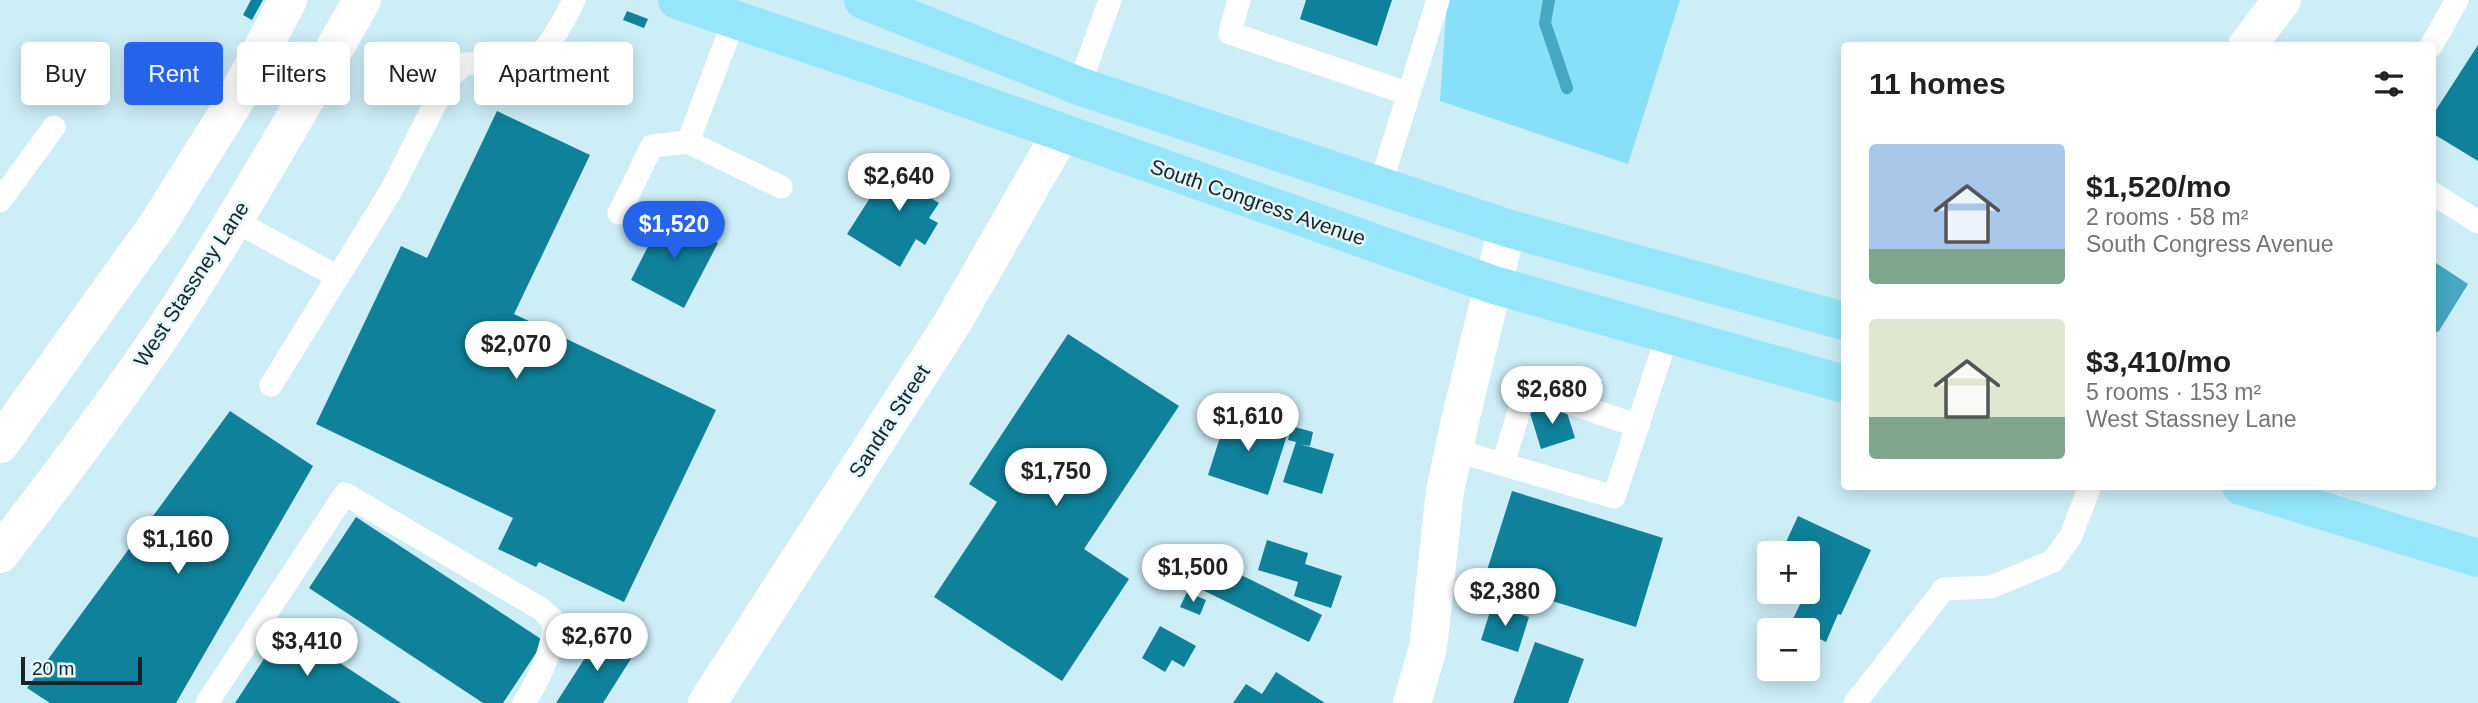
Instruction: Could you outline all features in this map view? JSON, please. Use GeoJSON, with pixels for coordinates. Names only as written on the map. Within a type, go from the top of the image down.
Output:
{"type":"FeatureCollection","features":[{"type":"Feature","properties":{"kind":"main road","name":"South Congress Avenue"},"geometry":{"type":"LineString","coordinates":[[677,0],[1494,285],[1841,383]]}},
{"type":"Feature","properties":{"kind":"main road"},"geometry":{"type":"LineString","coordinates":[[863,0],[1079,86],[1507,228],[1841,320]]}},
{"type":"Feature","properties":{"kind":"main road"},"geometry":{"type":"LineString","coordinates":[[2254,490],[2478,558]]}},
{"type":"Feature","properties":{"kind":"street"},"geometry":{"type":"LineString","coordinates":[[0,444],[158,224],[232,106],[288,0]]}},
{"type":"Feature","properties":{"kind":"street","name":"West Stassney Lane"},"geometry":{"type":"LineString","coordinates":[[0,554],[59,478],[180,306],[306,100],[362,0]]}},
{"type":"Feature","properties":{"kind":"street"},"geometry":{"type":"LineString","coordinates":[[2250,42],[2282,0]]}},
{"type":"Feature","properties":{"kind":"street"},"geometry":{"type":"LineString","coordinates":[[2279,42],[2292,0]]}},
{"type":"Feature","properties":{"kind":"street","name":"Sandra Street"},"geometry":{"type":"LineString","coordinates":[[707,703],[953,322],[1062,133]]}},
{"type":"Feature","properties":{"kind":"street"},"geometry":{"type":"LineString","coordinates":[[1412,703],[1428,648],[1446,491],[1454,450],[1507,228]]}},
{"type":"Feature","properties":{"kind":"lane"},"geometry":{"type":"LineString","coordinates":[[271,385],[391,191],[447,80],[464,64],[520,61],[538,55],[565,21],[574,0]]}},
{"type":"Feature","properties":{"kind":"lane"},"geometry":{"type":"LineString","coordinates":[[1079,86],[1110,0]]}},
{"type":"Feature","properties":{"kind":"lane"},"geometry":{"type":"LineString","coordinates":[[1239,0],[1230,33],[1409,94]]}},
{"type":"Feature","properties":{"kind":"lane"},"geometry":{"type":"LineString","coordinates":[[1380,186],[1438,0]]}},
{"type":"Feature","properties":{"kind":"lane"},"geometry":{"type":"LineString","coordinates":[[2433,42],[2457,0]]}},
{"type":"Feature","properties":{"kind":"lane"},"geometry":{"type":"LineString","coordinates":[[688,142],[734,20]]}},
{"type":"Feature","properties":{"kind":"lane"},"geometry":{"type":"LineString","coordinates":[[0,201],[54,127]]}},
{"type":"Feature","properties":{"kind":"lane"},"geometry":{"type":"LineString","coordinates":[[619,213],[652,146],[688,142],[781,187]]}},
{"type":"Feature","properties":{"kind":"lane"},"geometry":{"type":"LineString","coordinates":[[2436,196],[2478,222]]}},
{"type":"Feature","properties":{"kind":"lane"},"geometry":{"type":"LineString","coordinates":[[233,220],[338,277]]}},
{"type":"Feature","properties":{"kind":"lane"},"geometry":{"type":"LineString","coordinates":[[1454,450],[1614,497],[1668,333]]}},
{"type":"Feature","properties":{"kind":"lane"},"geometry":{"type":"LineString","coordinates":[[1503,464],[1526,388],[1638,426]]}},
{"type":"Feature","properties":{"kind":"lane"},"geometry":{"type":"LineString","coordinates":[[1855,703],[1944,589],[1991,587],[2053,561],[2071,536],[2088,490]]}},
{"type":"Feature","properties":{"kind":"lane"},"geometry":{"type":"LineString","coordinates":[[208,703],[345,494],[541,609],[554,621],[553,637],[538,681],[524,703]]}},
{"type":"Feature","properties":{"kind":"shaded area"},"geometry":{"type":"Polygon","coordinates":[[[1447,0],[1680,0],[1628,164],[1440,101],[1447,0]]]}},
{"type":"Feature","properties":{"kind":"shaded area"},"geometry":{"type":"Polygon","coordinates":[[[2436,263],[2468,284],[2436,332],[2436,263]]]}},
{"type":"Feature","properties":{"kind":"building"},"geometry":{"type":"Polygon","coordinates":[[[251,0],[263,0],[252,20],[243,15],[251,0]]]}},
{"type":"Feature","properties":{"kind":"building"},"geometry":{"type":"Polygon","coordinates":[[[1306,0],[1392,0],[1377,46],[1300,19],[1306,0]]]}},
{"type":"Feature","properties":{"kind":"building"},"geometry":{"type":"Polygon","coordinates":[[[627,11],[648,19],[644,28],[623,20],[627,11]]]}},
{"type":"Feature","properties":{"kind":"building"},"geometry":{"type":"Polygon","coordinates":[[[2478,45],[2478,161],[2436,135],[2436,110],[2478,45]]]}},
{"type":"Feature","properties":{"kind":"building"},"geometry":{"type":"Polygon","coordinates":[[[497,111],[590,155],[514,314],[716,410],[624,602],[539,562],[536,567],[498,549],[513,518],[316,424],[401,246],[427,258],[497,111]]]}},
{"type":"Feature","properties":{"kind":"building"},"geometry":{"type":"Polygon","coordinates":[[[906,157],[943,180],[931,198],[939,203],[929,218],[938,223],[925,245],[916,239],[900,267],[847,234],[887,171],[895,176],[906,157]]]}},
{"type":"Feature","properties":{"kind":"building"},"geometry":{"type":"Polygon","coordinates":[[[664,215],[718,243],[684,308],[631,280],[664,215]]]}},
{"type":"Feature","properties":{"kind":"building"},"geometry":{"type":"Polygon","coordinates":[[[1068,334],[1179,406],[1084,549],[1129,579],[1062,681],[934,597],[997,502],[969,484],[1068,334]]]}},
{"type":"Feature","properties":{"kind":"building"},"geometry":{"type":"Polygon","coordinates":[[[1564,403],[1575,438],[1541,449],[1530,413],[1564,403]]]}},
{"type":"Feature","properties":{"kind":"building"},"geometry":{"type":"Polygon","coordinates":[[[230,411],[313,466],[176,703],[50,703],[27,688],[230,411]]]}},
{"type":"Feature","properties":{"kind":"building"},"geometry":{"type":"Polygon","coordinates":[[[1228,412],[1288,432],[1268,495],[1208,475],[1228,412]]]}},
{"type":"Feature","properties":{"kind":"building"},"geometry":{"type":"Polygon","coordinates":[[[1291,426],[1313,432],[1310,446],[1300,444],[1334,454],[1322,494],[1283,482],[1296,442],[1288,440],[1291,426]]]}},
{"type":"Feature","properties":{"kind":"building"},"geometry":{"type":"Polygon","coordinates":[[[1512,491],[1663,538],[1636,627],[1484,580],[1512,491]]]}},
{"type":"Feature","properties":{"kind":"building"},"geometry":{"type":"Polygon","coordinates":[[[1798,516],[1871,550],[1826,642],[1820,639],[1820,618],[1793,618],[1800,604],[1820,604],[1820,541],[1787,541],[1798,516]]]}},
{"type":"Feature","properties":{"kind":"building"},"geometry":{"type":"Polygon","coordinates":[[[356,517],[544,641],[503,703],[483,703],[309,588],[356,517]]]}},
{"type":"Feature","properties":{"kind":"building"},"geometry":{"type":"Polygon","coordinates":[[[1267,540],[1308,553],[1305,564],[1342,576],[1331,608],[1294,596],[1298,582],[1258,570],[1267,540]]]}},
{"type":"Feature","properties":{"kind":"building"},"geometry":{"type":"Polygon","coordinates":[[[1217,548],[1239,558],[1233,571],[1322,615],[1309,642],[1180,579],[1193,552],[1211,561],[1217,548]]]}},
{"type":"Feature","properties":{"kind":"building"},"geometry":{"type":"Polygon","coordinates":[[[1187,592],[1206,600],[1200,615],[1180,607],[1187,592]]]}},
{"type":"Feature","properties":{"kind":"building"},"geometry":{"type":"Polygon","coordinates":[[[1492,605],[1529,617],[1518,652],[1481,640],[1492,605]]]}},
{"type":"Feature","properties":{"kind":"building"},"geometry":{"type":"Polygon","coordinates":[[[1160,626],[1196,646],[1184,667],[1172,660],[1165,672],[1142,658],[1160,626]]]}},
{"type":"Feature","properties":{"kind":"building"},"geometry":{"type":"Polygon","coordinates":[[[285,627],[401,703],[235,703],[285,627]]]}},
{"type":"Feature","properties":{"kind":"building"},"geometry":{"type":"Polygon","coordinates":[[[601,633],[634,654],[603,703],[556,703],[601,633]]]}},
{"type":"Feature","properties":{"kind":"building"},"geometry":{"type":"Polygon","coordinates":[[[1535,642],[1584,659],[1568,703],[1513,703],[1535,642]]]}},
{"type":"Feature","properties":{"kind":"building"},"geometry":{"type":"Polygon","coordinates":[[[1276,672],[1325,703],[1233,703],[1246,684],[1262,694],[1276,672]]]}},
{"type":"Feature","properties":{"kind":"waterway"},"geometry":{"type":"LineString","coordinates":[[1549,0],[1545,23],[1567,88]]}}]}
